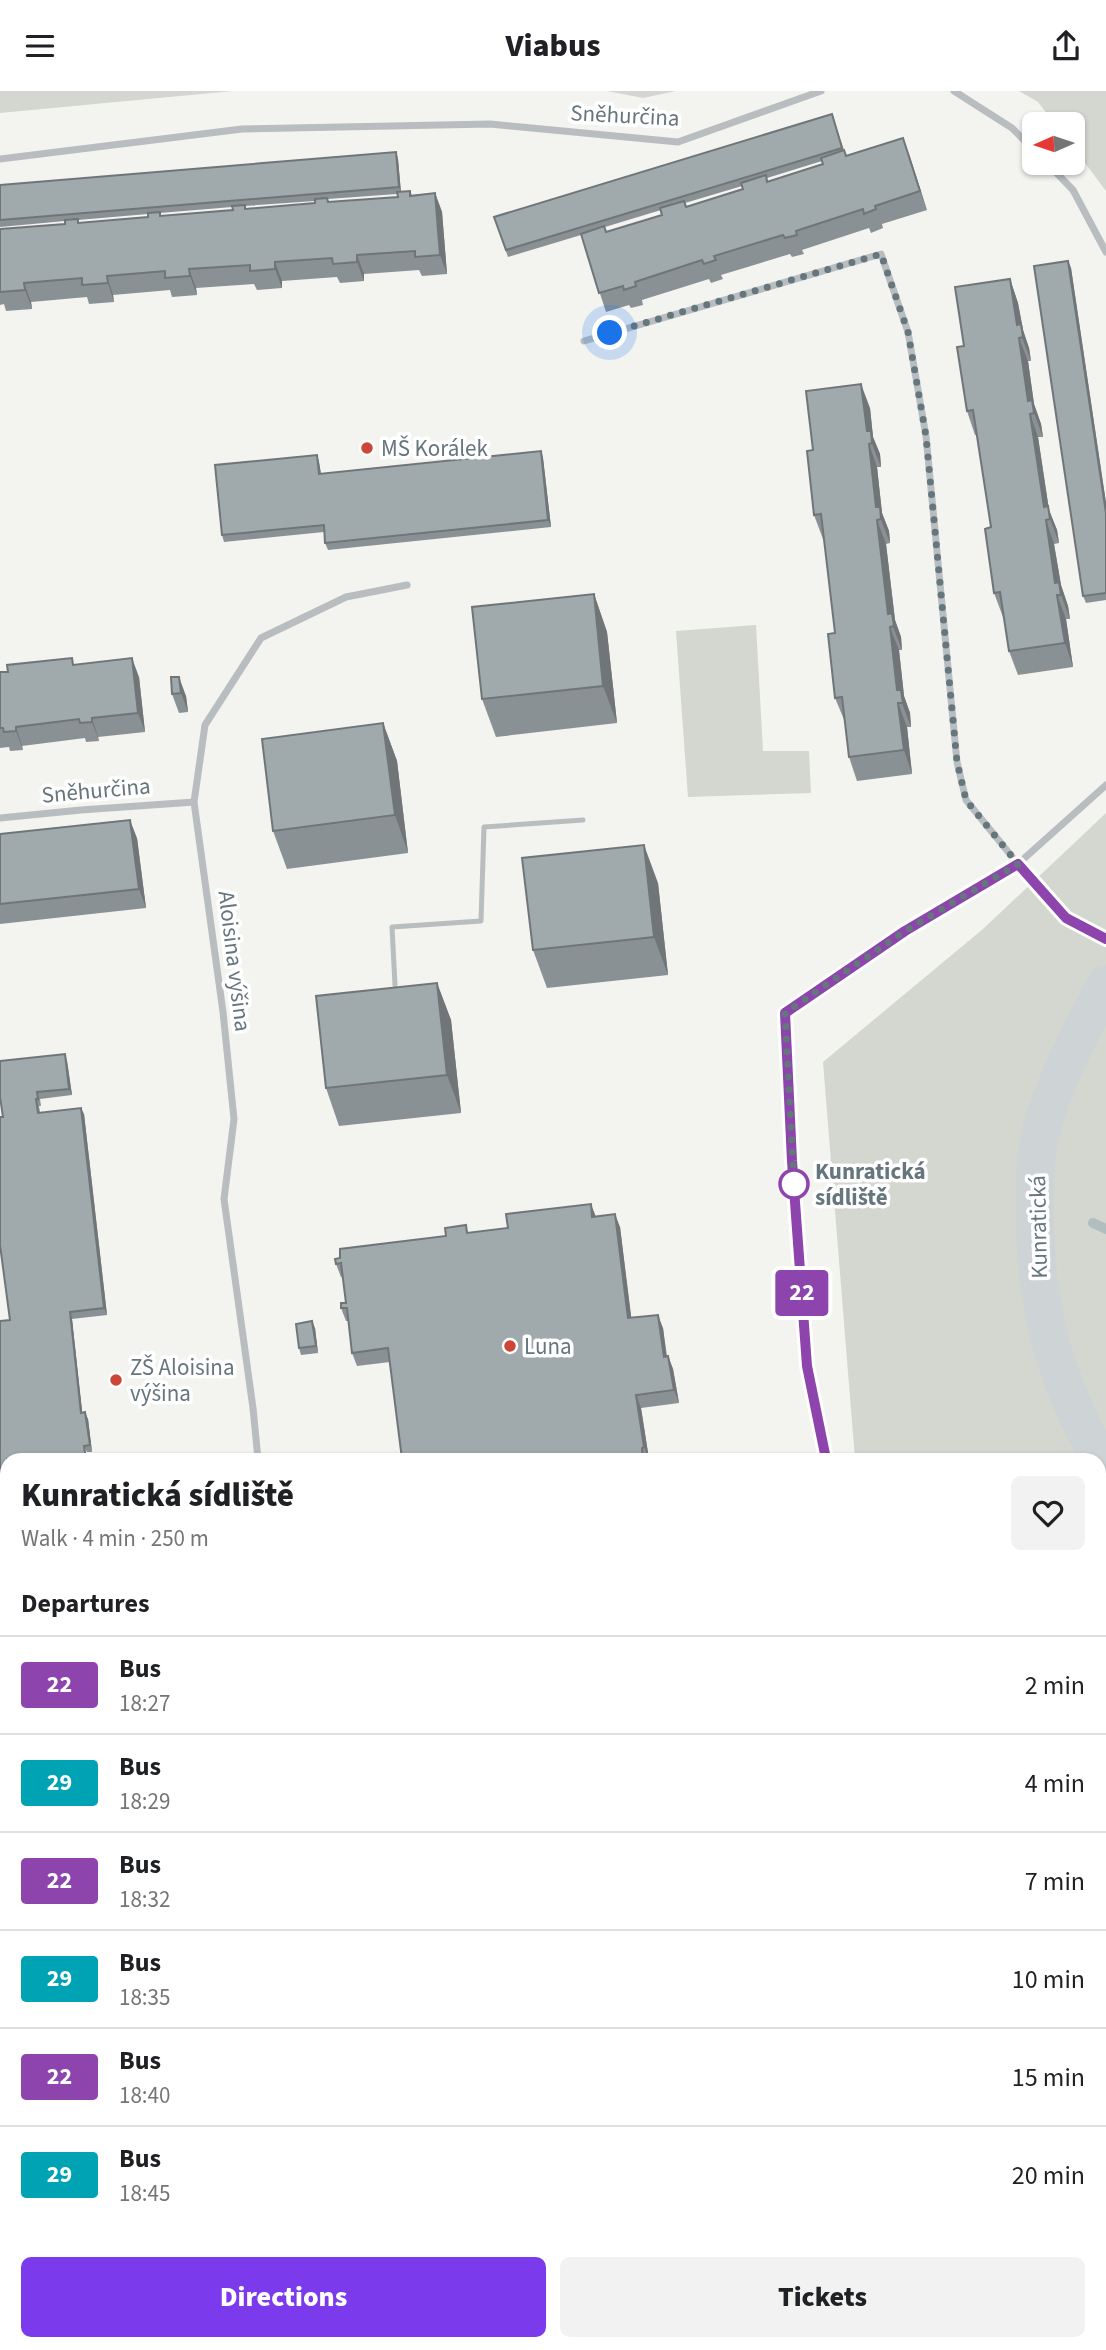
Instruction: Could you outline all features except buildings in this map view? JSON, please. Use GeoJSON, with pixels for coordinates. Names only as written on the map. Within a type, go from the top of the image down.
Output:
{"type":"FeatureCollection","features":[{"type":"Feature","properties":{"kind":"street","name":"Sněhurčina"},"geometry":{"type":"LineString","coordinates":[[0,159],[242,129],[490,124],[678,142],[821,91]]}},
{"type":"Feature","properties":{"kind":"street"},"geometry":{"type":"LineString","coordinates":[[954,91],[1012,128],[1022,138]]}},
{"type":"Feature","properties":{"kind":"street"},"geometry":{"type":"LineString","coordinates":[[1059,175],[1073,190],[1106,252]]}},
{"type":"Feature","properties":{"kind":"street"},"geometry":{"type":"LineString","coordinates":[[583,341],[881,254],[908,332],[926,436],[957,762],[966,800],[1066,918],[1106,939]]}},
{"type":"Feature","properties":{"kind":"street","name":"Aloisina výšina"},"geometry":{"type":"LineString","coordinates":[[257,1453],[224,1199],[234,1119],[194,802],[205,725],[261,638],[346,597],[407,586]]}},
{"type":"Feature","properties":{"kind":"street"},"geometry":{"type":"LineString","coordinates":[[826,1453],[807,1366],[792,1161],[785,1013],[905,931],[1018,864],[1106,785]]}},
{"type":"Feature","properties":{"kind":"street","name":"Sněhurčina"},"geometry":{"type":"LineString","coordinates":[[0,818],[194,802]]}},
{"type":"Feature","properties":{"kind":"street","name":"Kunratická"},"geometry":{"type":"LineString","coordinates":[[1096,1453],[1073,1409],[1051,1350],[1038,1289],[1034,1230],[1039,1138],[1073,1047],[1106,985]]}},
{"type":"Feature","properties":{"kind":"lane"},"geometry":{"type":"LineString","coordinates":[[395,985],[392,927],[481,921],[484,827],[583,820]]}},
{"type":"Feature","properties":{"kind":"shaded area"},"geometry":{"type":"Polygon","coordinates":[[[0,91],[233,91],[0,113],[0,91]]]}},
{"type":"Feature","properties":{"kind":"shaded area"},"geometry":{"type":"Polygon","coordinates":[[[607,91],[676,91],[643,98],[607,91]]]}},
{"type":"Feature","properties":{"kind":"shaded area"},"geometry":{"type":"Polygon","coordinates":[[[1019,91],[1106,91],[1106,191],[1085,163],[1085,112],[1046,112],[1038,102],[1019,91]]]}},
{"type":"Feature","properties":{"kind":"shaded area"},"geometry":{"type":"Polygon","coordinates":[[[756,625],[763,751],[809,751],[811,793],[688,797],[676,631],[756,625]]]}},
{"type":"Feature","properties":{"kind":"shaded area"},"geometry":{"type":"Polygon","coordinates":[[[1106,813],[1106,1453],[855,1453],[823,1062],[983,929],[1106,813]]]}},
{"type":"Feature","properties":{"kind":"waterway"},"geometry":{"type":"LineString","coordinates":[[1093,1223],[1106,1229]]}},
{"type":"Feature","properties":{"kind":"bus line","name":"22"},"geometry":{"type":"LineString","coordinates":[[825,1453],[807,1366],[792,1161],[785,1013],[905,931],[1018,864],[1066,918],[1106,939]]}},
{"type":"Feature","properties":{"kind":"place","name":"MŠ Korálek"},"geometry":{"type":"Point","coordinates":[367,448]}},
{"type":"Feature","properties":{"kind":"place","name":"Kunratická sídliště"},"geometry":{"type":"Point","coordinates":[794,1184]}},
{"type":"Feature","properties":{"kind":"place","name":"Luna"},"geometry":{"type":"Point","coordinates":[510,1346]}},
{"type":"Feature","properties":{"kind":"place","name":"ZŠ Aloisina výšina"},"geometry":{"type":"Point","coordinates":[116,1380]}},
{"type":"Feature","properties":{"kind":"route"},"geometry":{"type":"LineString","coordinates":[[610,333],[881,254],[908,332],[926,436],[957,762],[966,800],[1018,864],[905,931],[785,1013],[794,1184]]}}]}
